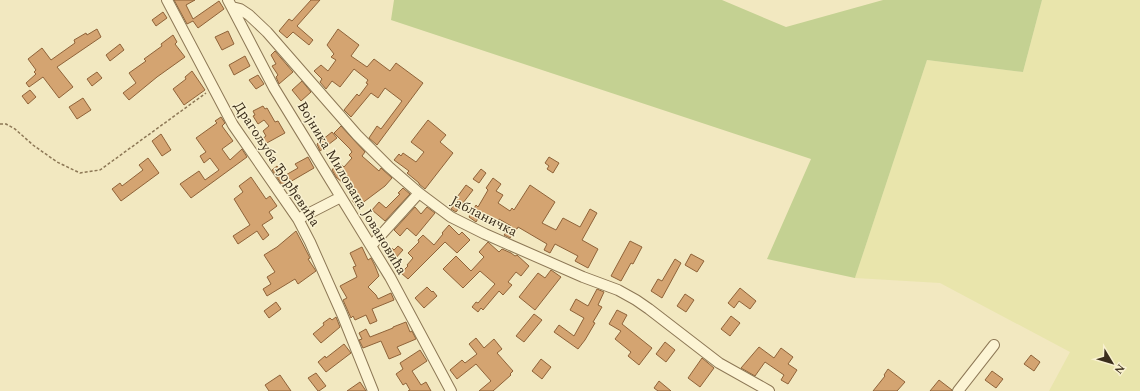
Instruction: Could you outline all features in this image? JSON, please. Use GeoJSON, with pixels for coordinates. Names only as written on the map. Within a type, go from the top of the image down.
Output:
{"type":"FeatureCollection","features":[{"type":"Feature","properties":{"kind":"street","name":"Драгољуба Ђорђевића"},"geometry":{"type":"LineString","coordinates":[[167,0],[233,125],[298,219],[310,242],[342,314],[373,391]]}},
{"type":"Feature","properties":{"kind":"street","name":"Јабланичка"},"geometry":{"type":"LineString","coordinates":[[231,2],[248,14],[267,32],[357,136],[419,193],[451,217],[485,234],[583,277],[618,290],[649,309],[719,363],[768,391]]}},
{"type":"Feature","properties":{"kind":"street","name":"Војника Милована Јовановића"},"geometry":{"type":"LineString","coordinates":[[231,2],[254,52],[274,88],[390,277],[451,391]]}},
{"type":"Feature","properties":{"kind":"street"},"geometry":{"type":"LineString","coordinates":[[371,246],[419,193]]}},
{"type":"Feature","properties":{"kind":"street"},"geometry":{"type":"LineString","coordinates":[[298,219],[341,197]]}},
{"type":"Feature","properties":{"kind":"street"},"geometry":{"type":"LineString","coordinates":[[958,391],[994,345]]}},
{"type":"Feature","properties":{"kind":"path"},"geometry":{"type":"LineString","coordinates":[[0,124],[6,124],[16,129],[33,145],[57,162],[80,173],[100,170],[213,88]]}},
{"type":"Feature","properties":{"kind":"shaded area"},"geometry":{"type":"Polygon","coordinates":[[[1042,0],[1140,0],[1140,391],[1049,391],[1070,352],[940,283],[855,278],[927,60],[1023,72],[1042,0]]]}},
{"type":"Feature","properties":{"kind":"green space"},"geometry":{"type":"Polygon","coordinates":[[[394,0],[722,0],[786,27],[883,0],[1042,0],[1023,72],[927,60],[855,278],[767,259],[811,159],[391,20],[394,0]]]}},
{"type":"Feature","properties":{"kind":"building"},"geometry":{"type":"Polygon","coordinates":[[[174,0],[195,0],[186,5],[193,19],[219,1],[224,9],[198,28],[193,21],[187,24],[174,0]]]}},
{"type":"Feature","properties":{"kind":"building"},"geometry":{"type":"Polygon","coordinates":[[[311,0],[320,0],[297,26],[313,40],[309,45],[293,32],[287,38],[279,31],[289,19],[292,21],[311,0]]]}},
{"type":"Feature","properties":{"kind":"building"},"geometry":{"type":"Polygon","coordinates":[[[163,12],[167,18],[156,26],[152,20],[163,12]]]}},
{"type":"Feature","properties":{"kind":"building"},"geometry":{"type":"Polygon","coordinates":[[[97,29],[101,37],[57,67],[73,87],[59,98],[43,77],[29,87],[26,83],[36,74],[34,72],[36,70],[28,59],[42,48],[51,60],[75,43],[74,40],[97,29]]]}},
{"type":"Feature","properties":{"kind":"building"},"geometry":{"type":"Polygon","coordinates":[[[338,29],[359,45],[351,56],[367,67],[374,59],[390,71],[396,63],[423,83],[377,145],[369,138],[377,126],[381,129],[402,101],[385,88],[378,98],[371,93],[351,117],[344,110],[357,94],[359,96],[368,84],[366,83],[368,80],[354,69],[340,87],[332,81],[326,89],[320,82],[322,79],[314,71],[321,65],[328,71],[336,60],[331,57],[334,54],[327,45],[338,29]]]}},
{"type":"Feature","properties":{"kind":"building"},"geometry":{"type":"Polygon","coordinates":[[[228,31],[234,44],[222,50],[215,37],[228,31]]]}},
{"type":"Feature","properties":{"kind":"building"},"geometry":{"type":"Polygon","coordinates":[[[173,35],[177,42],[175,44],[185,57],[129,100],[123,93],[136,83],[129,73],[146,61],[144,59],[162,46],[161,44],[173,35]]]}},
{"type":"Feature","properties":{"kind":"building"},"geometry":{"type":"Polygon","coordinates":[[[120,44],[124,50],[110,61],[106,55],[120,44]]]}},
{"type":"Feature","properties":{"kind":"building"},"geometry":{"type":"Polygon","coordinates":[[[275,51],[293,72],[279,84],[276,77],[278,75],[272,66],[276,64],[271,55],[275,51]]]}},
{"type":"Feature","properties":{"kind":"building"},"geometry":{"type":"Polygon","coordinates":[[[245,56],[250,66],[234,75],[229,65],[245,56]]]}},
{"type":"Feature","properties":{"kind":"building"},"geometry":{"type":"Polygon","coordinates":[[[192,71],[205,90],[184,105],[173,89],[186,79],[185,77],[192,71]]]}},
{"type":"Feature","properties":{"kind":"building"},"geometry":{"type":"Polygon","coordinates":[[[97,72],[102,78],[92,86],[87,79],[97,72]]]}},
{"type":"Feature","properties":{"kind":"building"},"geometry":{"type":"Polygon","coordinates":[[[258,75],[264,84],[256,89],[249,80],[258,75]]]}},
{"type":"Feature","properties":{"kind":"building"},"geometry":{"type":"Polygon","coordinates":[[[302,81],[311,92],[301,101],[292,90],[302,81]]]}},
{"type":"Feature","properties":{"kind":"building"},"geometry":{"type":"Polygon","coordinates":[[[30,90],[36,97],[28,104],[22,96],[30,90]]]}},
{"type":"Feature","properties":{"kind":"building"},"geometry":{"type":"Polygon","coordinates":[[[83,98],[91,110],[77,119],[69,107],[83,98]]]}},
{"type":"Feature","properties":{"kind":"building"},"geometry":{"type":"Polygon","coordinates":[[[263,106],[265,109],[267,108],[275,122],[278,121],[285,133],[265,144],[262,139],[266,136],[263,131],[269,126],[264,120],[258,124],[253,116],[255,115],[253,111],[263,106]]]}},
{"type":"Feature","properties":{"kind":"building"},"geometry":{"type":"Polygon","coordinates":[[[221,117],[225,123],[222,126],[233,141],[222,149],[230,160],[242,149],[247,157],[191,198],[180,184],[199,171],[205,180],[219,170],[210,158],[204,163],[200,156],[206,152],[196,138],[217,123],[215,121],[221,117]]]}},
{"type":"Feature","properties":{"kind":"building"},"geometry":{"type":"Polygon","coordinates":[[[428,120],[446,135],[440,142],[453,153],[425,189],[407,173],[409,171],[394,160],[399,154],[401,156],[403,153],[416,162],[424,152],[411,142],[428,120]]]}},
{"type":"Feature","properties":{"kind":"building"},"geometry":{"type":"Polygon","coordinates":[[[341,126],[365,152],[362,156],[379,171],[381,168],[392,178],[385,186],[357,207],[352,200],[358,196],[336,177],[332,170],[338,162],[344,167],[352,158],[349,155],[352,152],[350,149],[334,133],[341,126]]]}},
{"type":"Feature","properties":{"kind":"building"},"geometry":{"type":"Polygon","coordinates":[[[332,132],[337,138],[320,151],[317,144],[332,132]]]}},
{"type":"Feature","properties":{"kind":"building"},"geometry":{"type":"Polygon","coordinates":[[[161,134],[171,150],[162,156],[152,141],[161,134]]]}},
{"type":"Feature","properties":{"kind":"building"},"geometry":{"type":"Polygon","coordinates":[[[308,157],[314,168],[283,186],[272,170],[277,166],[284,176],[298,168],[295,164],[308,157]]]}},
{"type":"Feature","properties":{"kind":"building"},"geometry":{"type":"Polygon","coordinates":[[[549,157],[559,163],[553,173],[547,169],[549,166],[545,163],[549,157]]]}},
{"type":"Feature","properties":{"kind":"building"},"geometry":{"type":"Polygon","coordinates":[[[148,158],[159,173],[121,201],[112,189],[120,183],[122,186],[143,170],[139,165],[148,158]]]}},
{"type":"Feature","properties":{"kind":"building"},"geometry":{"type":"Polygon","coordinates":[[[481,169],[486,173],[479,183],[473,179],[481,169]]]}},
{"type":"Feature","properties":{"kind":"building"},"geometry":{"type":"Polygon","coordinates":[[[251,177],[266,199],[270,196],[277,206],[269,212],[273,218],[262,225],[269,235],[263,240],[257,231],[238,244],[233,236],[250,225],[234,199],[243,192],[239,186],[251,177]]]}},
{"type":"Feature","properties":{"kind":"building"},"geometry":{"type":"Polygon","coordinates":[[[493,178],[501,184],[496,191],[503,195],[498,203],[510,211],[512,208],[514,210],[530,185],[555,202],[542,223],[556,230],[563,218],[580,227],[590,209],[597,213],[582,240],[598,249],[588,268],[575,261],[578,256],[555,244],[550,253],[544,250],[547,244],[518,227],[510,238],[504,235],[511,226],[499,219],[494,226],[479,217],[476,222],[469,217],[476,205],[478,207],[488,190],[486,188],[493,178]]]}},
{"type":"Feature","properties":{"kind":"building"},"geometry":{"type":"Polygon","coordinates":[[[466,185],[473,190],[456,212],[451,209],[454,205],[452,204],[466,185]]]}},
{"type":"Feature","properties":{"kind":"building"},"geometry":{"type":"Polygon","coordinates":[[[403,188],[410,194],[385,221],[372,210],[379,202],[386,208],[400,194],[398,193],[403,188]]]}},
{"type":"Feature","properties":{"kind":"building"},"geometry":{"type":"Polygon","coordinates":[[[415,207],[421,214],[427,207],[435,213],[416,236],[407,228],[400,236],[394,230],[415,207]]]}},
{"type":"Feature","properties":{"kind":"building"},"geometry":{"type":"Polygon","coordinates":[[[449,225],[459,235],[462,232],[470,240],[457,253],[445,242],[408,279],[401,273],[413,258],[408,253],[419,242],[418,240],[423,235],[434,245],[449,225]]]}},
{"type":"Feature","properties":{"kind":"building"},"geometry":{"type":"Polygon","coordinates":[[[296,231],[310,258],[308,259],[316,271],[298,284],[295,279],[267,296],[263,289],[271,284],[267,277],[275,272],[264,255],[277,247],[296,231]]]}},
{"type":"Feature","properties":{"kind":"building"},"geometry":{"type":"Polygon","coordinates":[[[630,241],[642,247],[633,264],[631,263],[621,281],[611,276],[630,241]]]}},
{"type":"Feature","properties":{"kind":"building"},"geometry":{"type":"Polygon","coordinates":[[[488,242],[499,252],[502,249],[515,256],[517,255],[529,266],[521,276],[516,272],[508,282],[512,285],[503,295],[499,291],[483,310],[481,308],[478,312],[472,307],[476,302],[478,303],[495,284],[480,271],[463,288],[443,269],[456,256],[471,271],[484,257],[479,252],[488,242]]]}},
{"type":"Feature","properties":{"kind":"building"},"geometry":{"type":"Polygon","coordinates":[[[398,246],[403,250],[394,260],[387,253],[392,248],[394,250],[398,246]]]}},
{"type":"Feature","properties":{"kind":"building"},"geometry":{"type":"Polygon","coordinates":[[[362,247],[368,260],[371,258],[379,276],[368,287],[378,299],[391,293],[394,300],[372,309],[377,321],[370,324],[366,315],[355,320],[353,316],[351,318],[343,300],[347,298],[340,286],[357,277],[353,267],[356,266],[350,253],[362,247]]]}},
{"type":"Feature","properties":{"kind":"building"},"geometry":{"type":"Polygon","coordinates":[[[691,254],[704,261],[697,272],[685,265],[691,254]]]}},
{"type":"Feature","properties":{"kind":"building"},"geometry":{"type":"Polygon","coordinates":[[[675,259],[681,263],[662,298],[651,291],[658,279],[662,281],[675,259]]]}},
{"type":"Feature","properties":{"kind":"building"},"geometry":{"type":"Polygon","coordinates":[[[551,270],[561,277],[535,310],[519,297],[538,273],[545,278],[551,270]]]}},
{"type":"Feature","properties":{"kind":"building"},"geometry":{"type":"Polygon","coordinates":[[[427,287],[437,296],[424,308],[415,298],[427,287]]]}},
{"type":"Feature","properties":{"kind":"building"},"geometry":{"type":"Polygon","coordinates":[[[740,288],[756,301],[750,309],[739,301],[734,308],[728,303],[740,288]]]}},
{"type":"Feature","properties":{"kind":"building"},"geometry":{"type":"Polygon","coordinates":[[[597,289],[604,292],[598,305],[602,307],[593,322],[595,323],[578,349],[554,332],[559,325],[574,336],[584,318],[570,310],[576,299],[588,306],[597,289]]]}},
{"type":"Feature","properties":{"kind":"building"},"geometry":{"type":"Polygon","coordinates":[[[685,294],[694,300],[686,312],[677,306],[685,294]]]}},
{"type":"Feature","properties":{"kind":"building"},"geometry":{"type":"Polygon","coordinates":[[[276,302],[281,309],[269,318],[264,311],[276,302]]]}},
{"type":"Feature","properties":{"kind":"building"},"geometry":{"type":"Polygon","coordinates":[[[617,310],[627,315],[622,324],[652,348],[639,365],[628,356],[631,352],[615,339],[621,331],[609,324],[617,310]]]}},
{"type":"Feature","properties":{"kind":"building"},"geometry":{"type":"Polygon","coordinates":[[[534,314],[542,320],[524,342],[516,336],[534,314]]]}},
{"type":"Feature","properties":{"kind":"building"},"geometry":{"type":"Polygon","coordinates":[[[731,316],[740,323],[730,336],[721,329],[731,316]]]}},
{"type":"Feature","properties":{"kind":"building"},"geometry":{"type":"Polygon","coordinates":[[[336,317],[340,327],[321,343],[313,334],[324,325],[323,323],[330,318],[332,320],[336,317]]]}},
{"type":"Feature","properties":{"kind":"building"},"geometry":{"type":"Polygon","coordinates":[[[406,322],[410,332],[412,331],[416,339],[397,347],[401,354],[389,359],[381,341],[363,348],[359,340],[362,339],[359,333],[366,329],[370,337],[406,322]]]}},
{"type":"Feature","properties":{"kind":"building"},"geometry":{"type":"Polygon","coordinates":[[[476,338],[484,348],[494,339],[502,349],[497,353],[513,371],[510,374],[511,375],[493,391],[479,391],[491,381],[476,364],[457,379],[450,370],[462,360],[465,363],[477,354],[469,344],[476,338]]]}},
{"type":"Feature","properties":{"kind":"building"},"geometry":{"type":"Polygon","coordinates":[[[665,342],[675,350],[666,362],[656,354],[665,342]]]}},
{"type":"Feature","properties":{"kind":"building"},"geometry":{"type":"Polygon","coordinates":[[[344,344],[351,353],[326,372],[318,362],[325,356],[326,358],[344,344]]]}},
{"type":"Feature","properties":{"kind":"building"},"geometry":{"type":"Polygon","coordinates":[[[759,347],[774,358],[781,348],[793,357],[788,364],[797,370],[788,384],[781,380],[784,375],[765,362],[755,376],[741,368],[759,347]]]}},
{"type":"Feature","properties":{"kind":"building"},"geometry":{"type":"Polygon","coordinates":[[[420,350],[427,361],[412,371],[421,385],[426,382],[431,391],[408,391],[410,390],[406,383],[403,385],[396,374],[403,369],[400,363],[420,350]]]}},
{"type":"Feature","properties":{"kind":"building"},"geometry":{"type":"Polygon","coordinates":[[[1031,355],[1040,362],[1034,371],[1024,364],[1031,355]]]}},
{"type":"Feature","properties":{"kind":"building"},"geometry":{"type":"Polygon","coordinates":[[[702,358],[714,368],[700,387],[688,378],[702,358]]]}},
{"type":"Feature","properties":{"kind":"building"},"geometry":{"type":"Polygon","coordinates":[[[541,359],[551,367],[542,379],[532,371],[541,359]]]}},
{"type":"Feature","properties":{"kind":"building"},"geometry":{"type":"Polygon","coordinates":[[[888,369],[905,382],[897,391],[873,391],[885,376],[884,375],[888,369]]]}},
{"type":"Feature","properties":{"kind":"building"},"geometry":{"type":"Polygon","coordinates":[[[992,371],[1003,379],[996,388],[985,380],[992,371]]]}},
{"type":"Feature","properties":{"kind":"building"},"geometry":{"type":"Polygon","coordinates":[[[316,373],[326,386],[319,391],[308,378],[316,373]]]}},
{"type":"Feature","properties":{"kind":"building"},"geometry":{"type":"Polygon","coordinates":[[[280,375],[291,391],[269,391],[265,385],[280,375]]]}},
{"type":"Feature","properties":{"kind":"building"},"geometry":{"type":"Polygon","coordinates":[[[939,380],[952,390],[952,391],[930,391],[939,380]]]}},
{"type":"Feature","properties":{"kind":"building"},"geometry":{"type":"Polygon","coordinates":[[[659,381],[671,391],[658,391],[654,388],[659,381]]]}},
{"type":"Feature","properties":{"kind":"building"},"geometry":{"type":"Polygon","coordinates":[[[360,382],[366,391],[347,391],[360,382]]]}}]}
